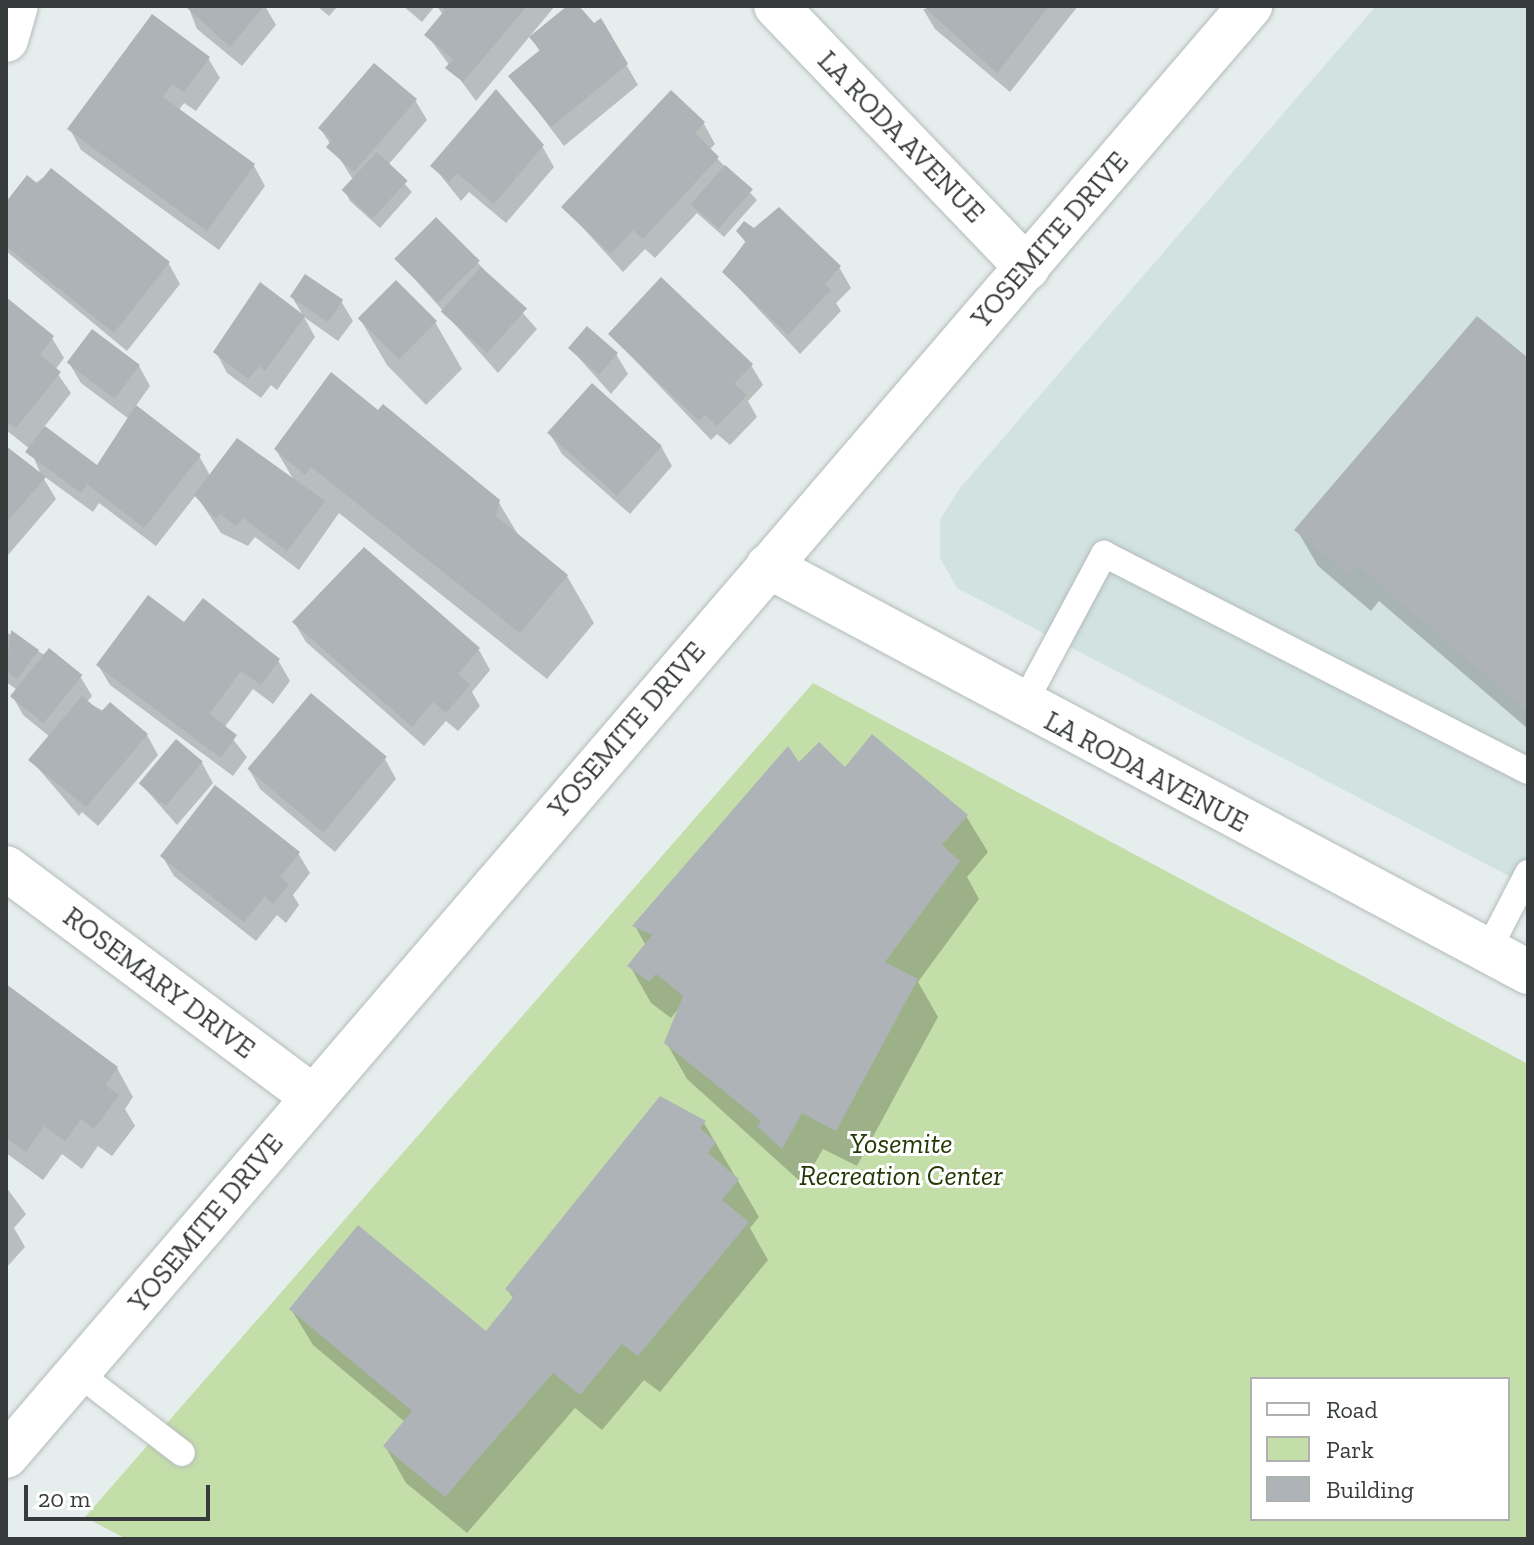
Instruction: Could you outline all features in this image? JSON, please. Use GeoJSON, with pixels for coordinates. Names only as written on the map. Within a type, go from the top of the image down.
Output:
{"type":"FeatureCollection","features":[{"type":"Feature","properties":{"kind":"street"},"geometry":{"type":"LineString","coordinates":[[6,40],[16,6]]}},
{"type":"Feature","properties":{"kind":"street","name":"LA RODA AVENUE"},"geometry":{"type":"LineString","coordinates":[[776,6],[1027,268]]}},
{"type":"Feature","properties":{"kind":"street","name":"YOSEMITE DRIVE"},"geometry":{"type":"LineString","coordinates":[[6,1456],[1250,6]]}},
{"type":"Feature","properties":{"kind":"street","name":"LA RODA AVENUE"},"geometry":{"type":"LineString","coordinates":[[768,566],[1022,707],[1528,972]]}},
{"type":"Feature","properties":{"kind":"street","name":"ROSEMARY DRIVE"},"geometry":{"type":"LineString","coordinates":[[6,868],[313,1097]]}},
{"type":"Feature","properties":{"kind":"lane"},"geometry":{"type":"LineString","coordinates":[[1022,707],[1104,554],[1528,771]]}},
{"type":"Feature","properties":{"kind":"lane"},"geometry":{"type":"LineString","coordinates":[[1488,950],[1528,873]]}},
{"type":"Feature","properties":{"kind":"lane"},"geometry":{"type":"LineString","coordinates":[[78,1373],[182,1453]]}},
{"type":"Feature","properties":{"kind":"shaded area"},"geometry":{"type":"Polygon","coordinates":[[[1376,6],[1528,6],[1528,886],[957,588],[940,558],[940,520],[960,488],[1376,6]]]}},
{"type":"Feature","properties":{"kind":"green space","name":"Yosemite Recreation Center"},"geometry":{"type":"Polygon","coordinates":[[[813,683],[1528,1064],[1528,1539],[126,1539],[85,1517],[813,683]]]}},
{"type":"Feature","properties":{"kind":"building"},"geometry":{"type":"Polygon","coordinates":[[[185,6],[264,6],[230,47],[185,6]]]}},
{"type":"Feature","properties":{"kind":"building"},"geometry":{"type":"Polygon","coordinates":[[[440,6],[527,6],[463,82],[445,68],[453,59],[424,35],[445,10],[440,6]]]}},
{"type":"Feature","properties":{"kind":"building"},"geometry":{"type":"Polygon","coordinates":[[[567,6],[579,6],[594,23],[601,18],[628,64],[551,127],[508,76],[540,50],[529,37],[567,6]]]}},
{"type":"Feature","properties":{"kind":"building"},"geometry":{"type":"Polygon","coordinates":[[[923,6],[1049,6],[997,73],[923,6]]]}},
{"type":"Feature","properties":{"kind":"building"},"geometry":{"type":"Polygon","coordinates":[[[152,14],[210,57],[184,92],[172,84],[163,97],[255,164],[207,231],[67,129],[152,14]]]}},
{"type":"Feature","properties":{"kind":"building"},"geometry":{"type":"Polygon","coordinates":[[[374,63],[417,99],[354,172],[326,147],[332,140],[318,128],[374,63]]]}},
{"type":"Feature","properties":{"kind":"building"},"geometry":{"type":"Polygon","coordinates":[[[496,89],[544,145],[494,204],[457,173],[449,182],[430,166],[496,89]]]}},
{"type":"Feature","properties":{"kind":"building"},"geometry":{"type":"Polygon","coordinates":[[[671,90],[705,122],[695,133],[719,157],[643,239],[633,230],[611,254],[561,207],[671,90]]]}},
{"type":"Feature","properties":{"kind":"building"},"geometry":{"type":"Polygon","coordinates":[[[377,152],[408,181],[372,219],[342,190],[377,152]]]}},
{"type":"Feature","properties":{"kind":"building"},"geometry":{"type":"Polygon","coordinates":[[[725,165],[753,189],[719,229],[691,204],[725,165]]]}},
{"type":"Feature","properties":{"kind":"building"},"geometry":{"type":"Polygon","coordinates":[[[51,168],[170,262],[114,333],[6,246],[6,202],[27,175],[38,184],[51,168]]]}},
{"type":"Feature","properties":{"kind":"building"},"geometry":{"type":"Polygon","coordinates":[[[779,207],[841,266],[825,284],[831,290],[788,335],[722,272],[746,242],[736,231],[744,221],[754,228],[779,207]]]}},
{"type":"Feature","properties":{"kind":"building"},"geometry":{"type":"Polygon","coordinates":[[[436,217],[480,261],[438,303],[394,259],[436,217]]]}},
{"type":"Feature","properties":{"kind":"building"},"geometry":{"type":"Polygon","coordinates":[[[481,267],[527,308],[487,353],[441,312],[481,267]]]}},
{"type":"Feature","properties":{"kind":"building"},"geometry":{"type":"Polygon","coordinates":[[[305,274],[343,300],[328,322],[290,296],[305,274]]]}},
{"type":"Feature","properties":{"kind":"building"},"geometry":{"type":"Polygon","coordinates":[[[661,277],[753,364],[734,384],[747,395],[717,426],[705,415],[699,421],[608,334],[661,277]]]}},
{"type":"Feature","properties":{"kind":"building"},"geometry":{"type":"Polygon","coordinates":[[[396,280],[437,321],[399,359],[358,318],[396,280]]]}},
{"type":"Feature","properties":{"kind":"building"},"geometry":{"type":"Polygon","coordinates":[[[260,282],[305,316],[265,371],[259,366],[248,379],[213,352],[260,282]]]}},
{"type":"Feature","properties":{"kind":"building"},"geometry":{"type":"Polygon","coordinates":[[[6,297],[54,336],[40,355],[61,372],[16,428],[6,421],[6,297]]]}},
{"type":"Feature","properties":{"kind":"building"},"geometry":{"type":"Polygon","coordinates":[[[1477,316],[1528,358],[1528,712],[1358,566],[1349,576],[1294,530],[1477,316]]]}},
{"type":"Feature","properties":{"kind":"building"},"geometry":{"type":"Polygon","coordinates":[[[587,326],[618,353],[599,375],[568,348],[587,326]]]}},
{"type":"Feature","properties":{"kind":"building"},"geometry":{"type":"Polygon","coordinates":[[[92,329],[140,365],[115,399],[67,363],[92,329]]]}},
{"type":"Feature","properties":{"kind":"building"},"geometry":{"type":"Polygon","coordinates":[[[331,372],[378,410],[383,404],[500,500],[496,516],[568,575],[520,633],[311,467],[305,475],[274,449],[331,372]]]}},
{"type":"Feature","properties":{"kind":"building"},"geometry":{"type":"Polygon","coordinates":[[[592,383],[662,446],[617,496],[547,433],[592,383]]]}},
{"type":"Feature","properties":{"kind":"building"},"geometry":{"type":"Polygon","coordinates":[[[136,405],[201,455],[144,528],[87,484],[81,493],[25,452],[45,426],[97,465],[136,405]]]}},
{"type":"Feature","properties":{"kind":"building"},"geometry":{"type":"Polygon","coordinates":[[[237,438],[325,501],[287,551],[243,518],[236,526],[220,514],[216,519],[194,495],[237,438]]]}},
{"type":"Feature","properties":{"kind":"building"},"geometry":{"type":"Polygon","coordinates":[[[6,446],[46,477],[6,523],[6,446]]]}},
{"type":"Feature","properties":{"kind":"building"},"geometry":{"type":"Polygon","coordinates":[[[364,547],[480,648],[458,674],[470,685],[446,713],[433,702],[412,727],[292,622],[364,547]]]}},
{"type":"Feature","properties":{"kind":"building"},"geometry":{"type":"Polygon","coordinates":[[[148,595],[184,622],[203,598],[280,659],[261,685],[241,671],[209,714],[237,735],[221,758],[96,665],[148,595]]]}},
{"type":"Feature","properties":{"kind":"building"},"geometry":{"type":"Polygon","coordinates":[[[11,630],[39,650],[17,679],[6,671],[11,630]]]}},
{"type":"Feature","properties":{"kind":"building"},"geometry":{"type":"Polygon","coordinates":[[[49,648],[82,675],[43,723],[10,696],[49,648]]]}},
{"type":"Feature","properties":{"kind":"building"},"geometry":{"type":"Polygon","coordinates":[[[311,693],[387,757],[323,832],[247,769],[311,693]]]}},
{"type":"Feature","properties":{"kind":"building"},"geometry":{"type":"Polygon","coordinates":[[[82,696],[101,712],[110,702],[148,734],[86,807],[28,760],[82,696]]]}},
{"type":"Feature","properties":{"kind":"building"},"geometry":{"type":"Polygon","coordinates":[[[872,734],[968,815],[942,845],[960,861],[885,962],[918,979],[836,1131],[802,1113],[782,1149],[757,1126],[761,1121],[664,1043],[683,996],[656,974],[649,982],[627,966],[652,935],[632,926],[788,746],[799,762],[819,742],[845,767],[872,734]]]}},
{"type":"Feature","properties":{"kind":"building"},"geometry":{"type":"Polygon","coordinates":[[[176,739],[203,761],[166,806],[139,783],[176,739]]]}},
{"type":"Feature","properties":{"kind":"building"},"geometry":{"type":"Polygon","coordinates":[[[215,785],[300,852],[280,877],[289,884],[273,904],[265,896],[244,922],[160,856],[215,785]]]}},
{"type":"Feature","properties":{"kind":"building"},"geometry":{"type":"Polygon","coordinates":[[[6,984],[118,1067],[105,1085],[119,1095],[94,1129],[81,1119],[65,1141],[44,1126],[26,1152],[6,1138],[6,984]]]}},
{"type":"Feature","properties":{"kind":"building"},"geometry":{"type":"Polygon","coordinates":[[[660,1096],[706,1121],[700,1128],[716,1142],[708,1153],[739,1179],[722,1200],[749,1222],[638,1356],[622,1344],[580,1395],[553,1373],[445,1497],[383,1446],[412,1411],[289,1309],[358,1225],[486,1331],[514,1296],[505,1289],[660,1096]]]}}]}
